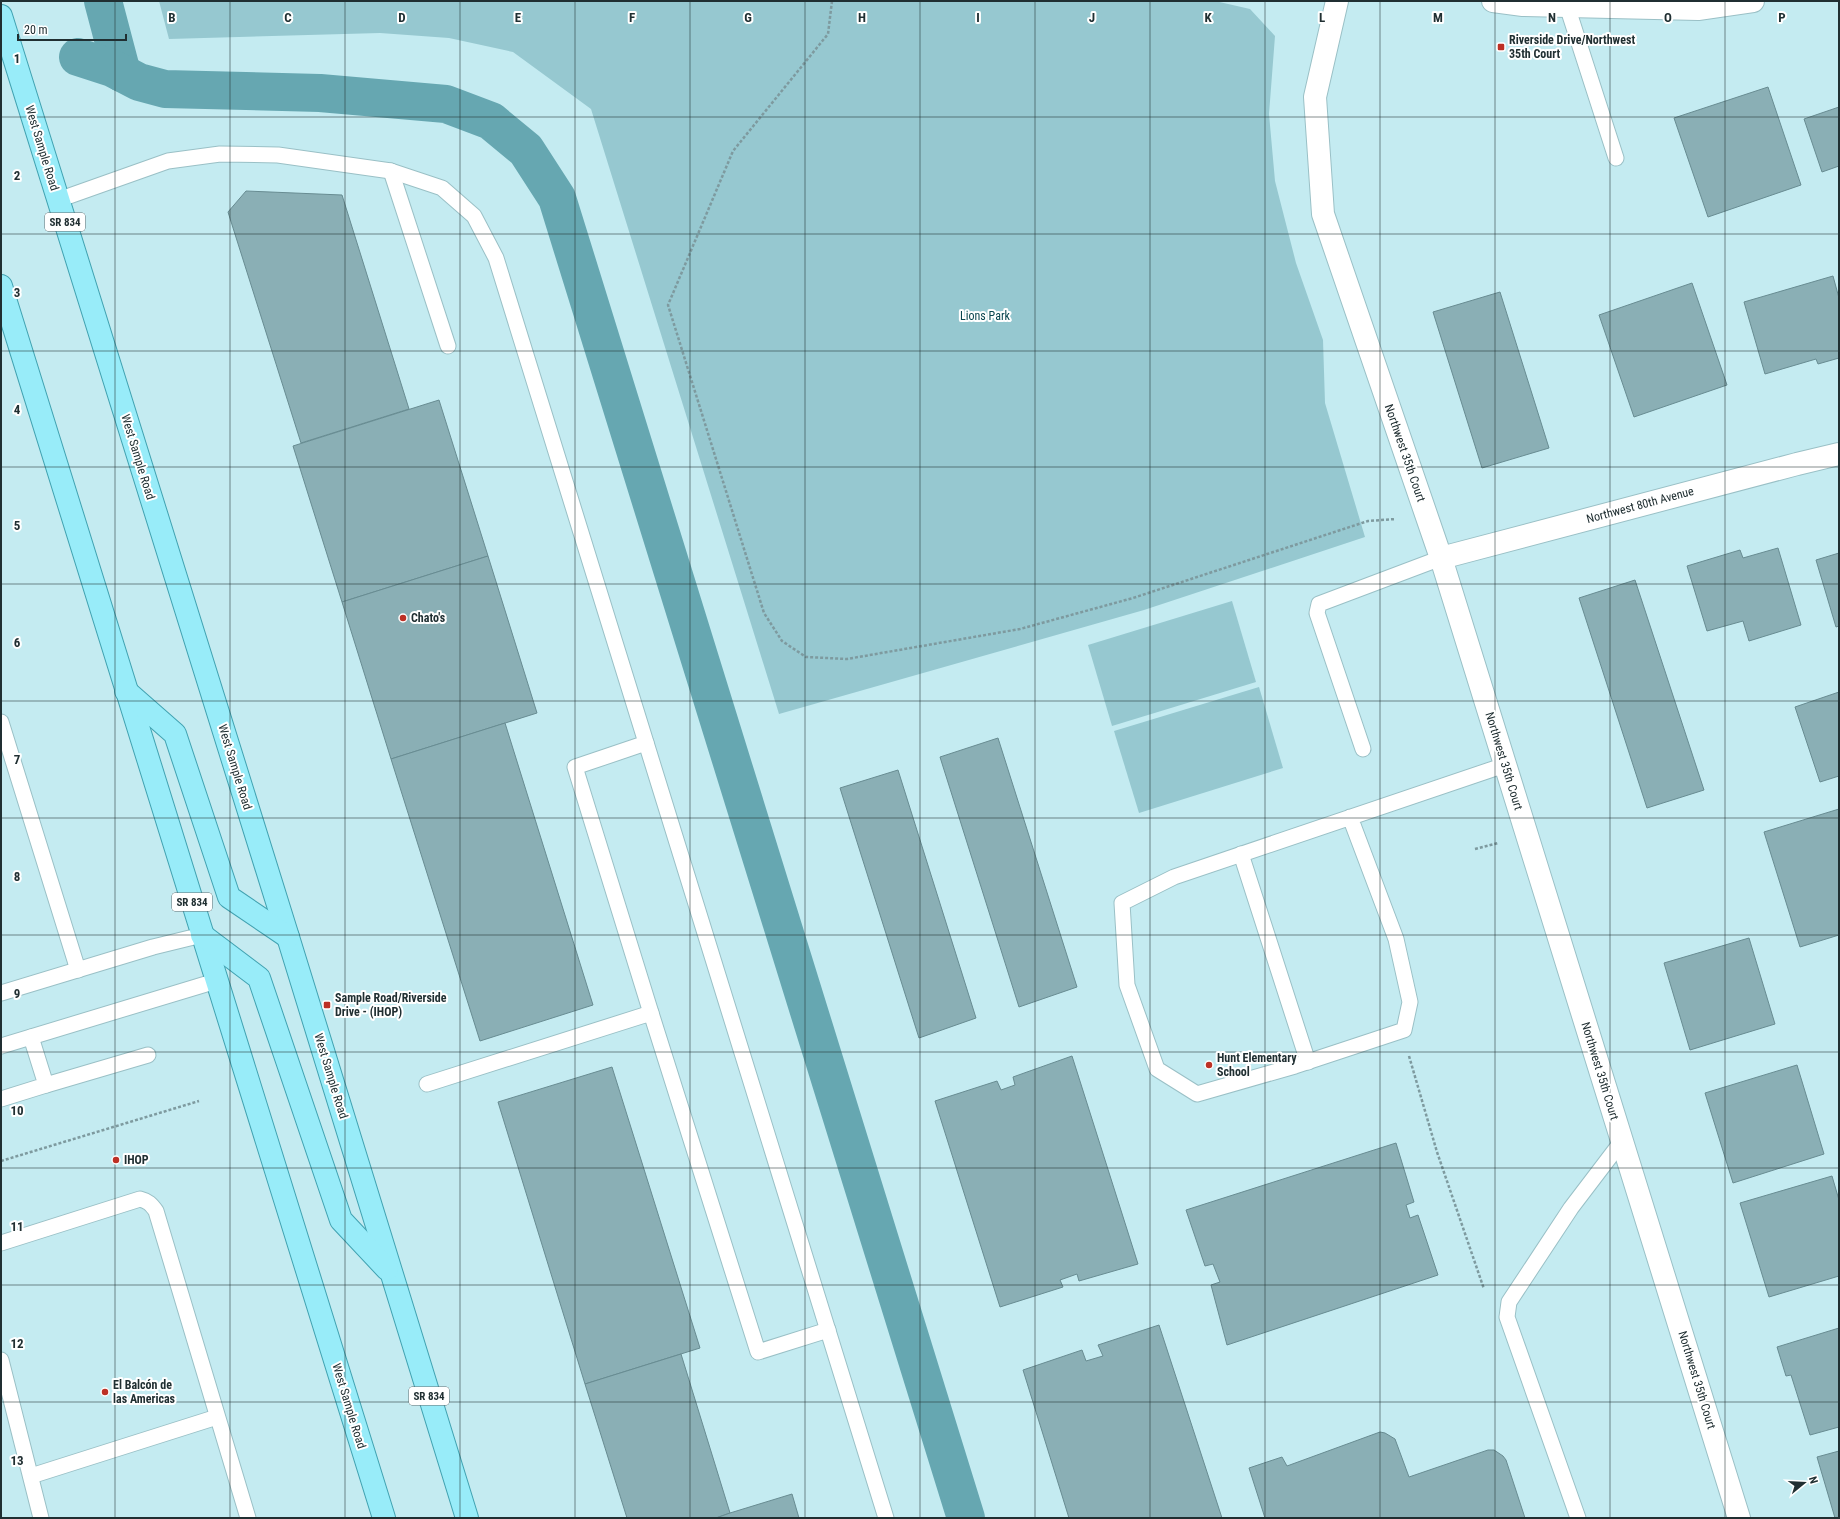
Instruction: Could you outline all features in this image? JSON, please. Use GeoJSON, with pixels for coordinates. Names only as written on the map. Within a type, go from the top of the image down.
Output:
{"type":"FeatureCollection","features":[{"type":"Feature","properties":{"kind":"main road","name":"West Sample Road"},"geometry":{"type":"LineString","coordinates":[[1,16],[288,937],[466,1518]]}},
{"type":"Feature","properties":{"kind":"main road","name":"West Sample Road"},"geometry":{"type":"LineString","coordinates":[[1,286],[384,1518]]}},
{"type":"Feature","properties":{"kind":"main road"},"geometry":{"type":"LineString","coordinates":[[126,691],[175,734],[229,897],[288,937]]}},
{"type":"Feature","properties":{"kind":"main road"},"geometry":{"type":"LineString","coordinates":[[202,935],[259,978],[341,1220],[391,1273]]}},
{"type":"Feature","properties":{"kind":"street","name":"Northwest 35th Court"},"geometry":{"type":"LineString","coordinates":[[1337,1],[1315,97],[1323,214],[1441,558],[1739,1518]]}},
{"type":"Feature","properties":{"kind":"street"},"geometry":{"type":"LineString","coordinates":[[1493,1],[1523,5],[1698,9],[1753,1]]}},
{"type":"Feature","properties":{"kind":"street","name":"Northwest 80th Avenue"},"geometry":{"type":"LineString","coordinates":[[1441,558],[1839,454]]}},
{"type":"Feature","properties":{"kind":"lane"},"geometry":{"type":"LineString","coordinates":[[1567,6],[1616,158]]}},
{"type":"Feature","properties":{"kind":"lane"},"geometry":{"type":"LineString","coordinates":[[58,200],[168,161],[220,154],[278,155],[391,171],[442,188],[474,216],[496,258],[886,1518]]}},
{"type":"Feature","properties":{"kind":"lane"},"geometry":{"type":"LineString","coordinates":[[391,171],[448,346]]}},
{"type":"Feature","properties":{"kind":"lane"},"geometry":{"type":"LineString","coordinates":[[1363,749],[1317,613],[1319,604],[1441,558]]}},
{"type":"Feature","properties":{"kind":"lane"},"geometry":{"type":"LineString","coordinates":[[1,722],[5,747],[78,970]]}},
{"type":"Feature","properties":{"kind":"lane"},"geometry":{"type":"LineString","coordinates":[[646,743],[575,767],[651,1013],[758,1352],[828,1330]]}},
{"type":"Feature","properties":{"kind":"lane"},"geometry":{"type":"LineString","coordinates":[[1350,816],[1396,939],[1410,1002],[1404,1030],[1308,1062],[1197,1094],[1157,1069],[1127,985],[1122,903],[1174,877],[1350,816],[1505,765]]}},
{"type":"Feature","properties":{"kind":"lane"},"geometry":{"type":"LineString","coordinates":[[1241,854],[1308,1062]]}},
{"type":"Feature","properties":{"kind":"lane"},"geometry":{"type":"LineString","coordinates":[[1,993],[153,947],[202,935]]}},
{"type":"Feature","properties":{"kind":"lane"},"geometry":{"type":"LineString","coordinates":[[1,1046],[216,981]]}},
{"type":"Feature","properties":{"kind":"lane"},"geometry":{"type":"LineString","coordinates":[[427,1084],[651,1013]]}},
{"type":"Feature","properties":{"kind":"lane"},"geometry":{"type":"LineString","coordinates":[[30,1037],[46,1086]]}},
{"type":"Feature","properties":{"kind":"lane"},"geometry":{"type":"LineString","coordinates":[[1,1099],[148,1054]]}},
{"type":"Feature","properties":{"kind":"lane"},"geometry":{"type":"LineString","coordinates":[[1578,1518],[1507,1317],[1509,1302],[1571,1208],[1622,1141]]}},
{"type":"Feature","properties":{"kind":"lane"},"geometry":{"type":"LineString","coordinates":[[1,1243],[140,1199],[152,1205],[156,1212],[248,1518]]}},
{"type":"Feature","properties":{"kind":"lane"},"geometry":{"type":"LineString","coordinates":[[1,1360],[41,1518]]}},
{"type":"Feature","properties":{"kind":"lane"},"geometry":{"type":"LineString","coordinates":[[31,1476],[217,1417]]}},
{"type":"Feature","properties":{"kind":"path"},"geometry":{"type":"LineString","coordinates":[[832,1],[828,34],[733,151],[668,305],[764,613],[782,641],[806,657],[848,659],[1020,629],[1133,598],[1368,521],[1426,516]]}},
{"type":"Feature","properties":{"kind":"path"},"geometry":{"type":"LineString","coordinates":[[1475,849],[1504,841]]}},
{"type":"Feature","properties":{"kind":"path"},"geometry":{"type":"LineString","coordinates":[[1409,1056],[1437,1152],[1485,1290]]}},
{"type":"Feature","properties":{"kind":"path"},"geometry":{"type":"LineString","coordinates":[[1,1161],[199,1101]]}},
{"type":"Feature","properties":{"kind":"green space","name":"Lions Park"},"geometry":{"type":"Polygon","coordinates":[[[159,1],[1215,1],[1250,9],[1275,36],[1269,114],[1275,181],[1296,263],[1323,340],[1325,403],[1365,537],[1144,610],[779,714],[591,109],[513,52],[449,38],[380,33],[169,39],[159,1]]]}},
{"type":"Feature","properties":{"kind":"green space"},"geometry":{"type":"Polygon","coordinates":[[[1232,601],[1256,682],[1112,726],[1088,645],[1232,601]]]}},
{"type":"Feature","properties":{"kind":"green space"},"geometry":{"type":"Polygon","coordinates":[[[1259,687],[1283,768],[1139,813],[1114,731],[1259,687]]]}},
{"type":"Feature","properties":{"kind":"building"},"geometry":{"type":"Polygon","coordinates":[[[1768,87],[1801,185],[1708,217],[1674,118],[1768,87]]]}},
{"type":"Feature","properties":{"kind":"building"},"geometry":{"type":"Polygon","coordinates":[[[1839,107],[1839,166],[1822,172],[1804,119],[1839,107]]]}},
{"type":"Feature","properties":{"kind":"building"},"geometry":{"type":"Polygon","coordinates":[[[246,191],[342,195],[409,409],[301,443],[228,212],[246,191]]]}},
{"type":"Feature","properties":{"kind":"building"},"geometry":{"type":"Polygon","coordinates":[[[1833,276],[1839,298],[1839,358],[1818,364],[1816,359],[1765,374],[1744,302],[1833,276]]]}},
{"type":"Feature","properties":{"kind":"building"},"geometry":{"type":"Polygon","coordinates":[[[1692,283],[1727,385],[1634,417],[1599,315],[1692,283]]]}},
{"type":"Feature","properties":{"kind":"building"},"geometry":{"type":"Polygon","coordinates":[[[1500,292],[1549,448],[1482,468],[1433,312],[1500,292]]]}},
{"type":"Feature","properties":{"kind":"building"},"geometry":{"type":"Polygon","coordinates":[[[439,400],[488,556],[342,602],[293,446],[439,400]]]}},
{"type":"Feature","properties":{"kind":"building"},"geometry":{"type":"Polygon","coordinates":[[[1778,548],[1801,625],[1749,641],[1743,621],[1707,631],[1687,566],[1740,550],[1743,558],[1778,548]]]}},
{"type":"Feature","properties":{"kind":"building"},"geometry":{"type":"Polygon","coordinates":[[[1839,553],[1839,626],[1836,627],[1816,560],[1839,553]]]}},
{"type":"Feature","properties":{"kind":"building"},"geometry":{"type":"Polygon","coordinates":[[[488,556],[537,713],[391,759],[342,602],[488,556]]]}},
{"type":"Feature","properties":{"kind":"building"},"geometry":{"type":"Polygon","coordinates":[[[1635,580],[1704,790],[1647,808],[1579,598],[1635,580]]]}},
{"type":"Feature","properties":{"kind":"building"},"geometry":{"type":"Polygon","coordinates":[[[1839,692],[1839,776],[1820,782],[1795,707],[1839,692]]]}},
{"type":"Feature","properties":{"kind":"building"},"geometry":{"type":"Polygon","coordinates":[[[505,723],[593,1005],[480,1041],[391,759],[505,723]]]}},
{"type":"Feature","properties":{"kind":"building"},"geometry":{"type":"Polygon","coordinates":[[[998,738],[1077,987],[1019,1007],[940,757],[998,738]]]}},
{"type":"Feature","properties":{"kind":"building"},"geometry":{"type":"Polygon","coordinates":[[[898,770],[976,1018],[919,1038],[840,788],[898,770]]]}},
{"type":"Feature","properties":{"kind":"building"},"geometry":{"type":"Polygon","coordinates":[[[1839,809],[1839,935],[1800,947],[1764,832],[1839,809]]]}},
{"type":"Feature","properties":{"kind":"building"},"geometry":{"type":"Polygon","coordinates":[[[1749,938],[1775,1024],[1690,1050],[1664,963],[1749,938]]]}},
{"type":"Feature","properties":{"kind":"building"},"geometry":{"type":"Polygon","coordinates":[[[1072,1056],[1138,1264],[1079,1281],[1077,1274],[1060,1280],[1063,1287],[1000,1307],[935,1101],[997,1081],[1001,1090],[1015,1085],[1013,1077],[1072,1056]]]}},
{"type":"Feature","properties":{"kind":"building"},"geometry":{"type":"Polygon","coordinates":[[[1797,1065],[1824,1154],[1733,1183],[1705,1093],[1797,1065]]]}},
{"type":"Feature","properties":{"kind":"building"},"geometry":{"type":"Polygon","coordinates":[[[612,1067],[700,1348],[585,1384],[498,1102],[612,1067]]]}},
{"type":"Feature","properties":{"kind":"building"},"geometry":{"type":"Polygon","coordinates":[[[1396,1143],[1414,1202],[1406,1205],[1410,1218],[1418,1215],[1438,1275],[1227,1345],[1211,1285],[1220,1282],[1213,1264],[1205,1266],[1186,1210],[1396,1143]]]}},
{"type":"Feature","properties":{"kind":"building"},"geometry":{"type":"Polygon","coordinates":[[[1832,1176],[1839,1200],[1839,1276],[1769,1297],[1740,1203],[1832,1176]]]}},
{"type":"Feature","properties":{"kind":"building"},"geometry":{"type":"Polygon","coordinates":[[[1159,1325],[1222,1518],[1069,1518],[1023,1370],[1082,1350],[1086,1361],[1103,1356],[1098,1345],[1159,1325]]]}},
{"type":"Feature","properties":{"kind":"building"},"geometry":{"type":"Polygon","coordinates":[[[1839,1328],[1839,1427],[1810,1435],[1791,1375],[1786,1376],[1777,1347],[1839,1328]]]}},
{"type":"Feature","properties":{"kind":"building"},"geometry":{"type":"Polygon","coordinates":[[[681,1354],[730,1513],[716,1518],[627,1518],[585,1384],[681,1354]]]}},
{"type":"Feature","properties":{"kind":"building"},"geometry":{"type":"Polygon","coordinates":[[[1380,1432],[1385,1433],[1395,1439],[1409,1477],[1488,1450],[1494,1450],[1506,1460],[1525,1518],[1265,1518],[1249,1468],[1282,1457],[1287,1466],[1380,1432]]]}},
{"type":"Feature","properties":{"kind":"building"},"geometry":{"type":"Polygon","coordinates":[[[1839,1451],[1839,1518],[1835,1518],[1817,1457],[1839,1451]]]}},
{"type":"Feature","properties":{"kind":"building"},"geometry":{"type":"Polygon","coordinates":[[[792,1494],[799,1518],[716,1518],[730,1513],[792,1494]]]}},
{"type":"Feature","properties":{"kind":"waterway"},"geometry":{"type":"LineString","coordinates":[[103,1],[122,73]]}},
{"type":"Feature","properties":{"kind":"waterway"},"geometry":{"type":"LineString","coordinates":[[78,57],[112,68],[139,82],[165,89],[320,93],[446,104],[491,121],[526,150],[557,198],[966,1518]]}},
{"type":"Feature","properties":{"kind":"place","name":"Riverside Drive/Northwest 35th Court"},"geometry":{"type":"Point","coordinates":[1501,47]}},
{"type":"Feature","properties":{"kind":"place","name":"Chato's"},"geometry":{"type":"Point","coordinates":[403,618]}},
{"type":"Feature","properties":{"kind":"place","name":"Sample Road/Riverside Drive - (IHOP)"},"geometry":{"type":"Point","coordinates":[327,1005]}},
{"type":"Feature","properties":{"kind":"place","name":"Hunt Elementary School"},"geometry":{"type":"Point","coordinates":[1209,1065]}},
{"type":"Feature","properties":{"kind":"place","name":"IHOP"},"geometry":{"type":"Point","coordinates":[116,1160]}},
{"type":"Feature","properties":{"kind":"place","name":"El Balcón de las Americas"},"geometry":{"type":"Point","coordinates":[105,1392]}}]}
